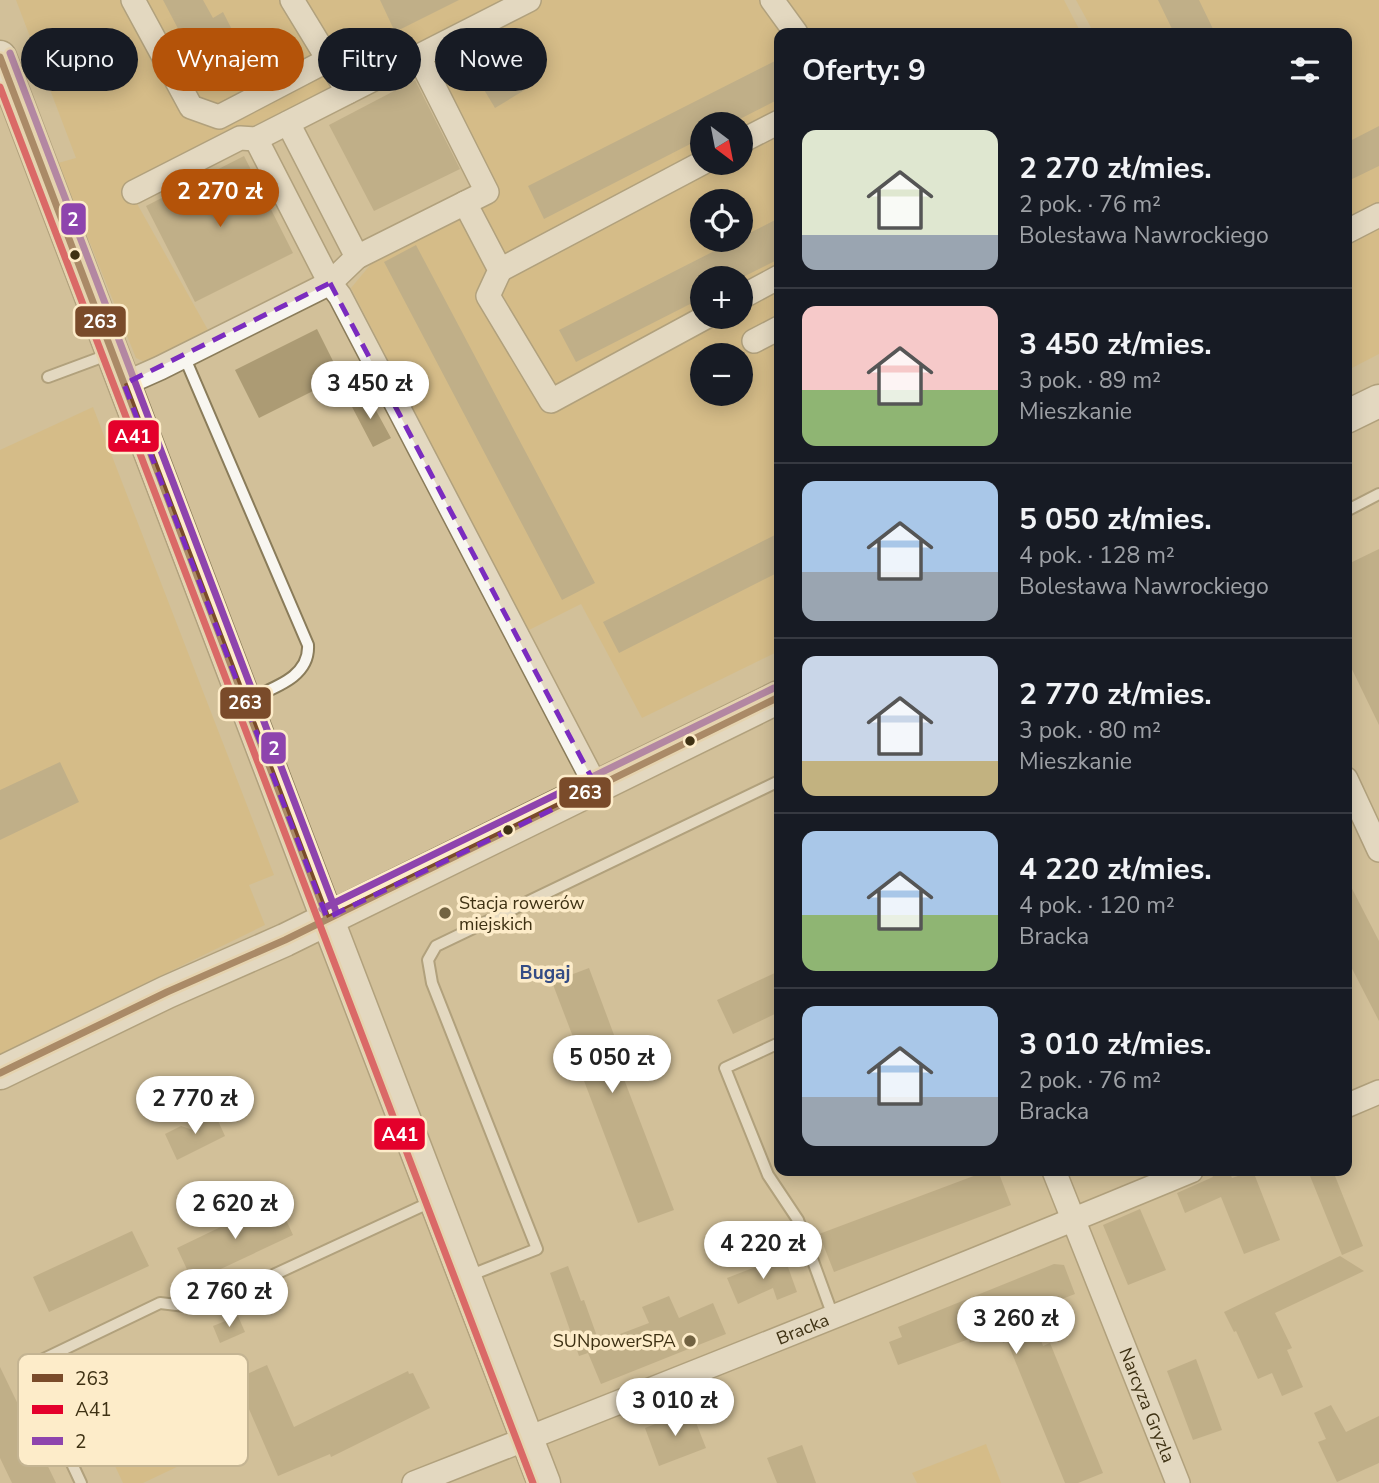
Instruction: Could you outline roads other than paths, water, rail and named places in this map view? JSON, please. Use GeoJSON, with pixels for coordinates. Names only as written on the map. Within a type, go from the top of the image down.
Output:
{"type":"FeatureCollection","features":[{"type":"Feature","properties":{"kind":"street"},"geometry":{"type":"LineString","coordinates":[[133,0],[191,107],[219,117],[318,65]]}},
{"type":"Feature","properties":{"kind":"street"},"geometry":{"type":"LineString","coordinates":[[292,0],[318,43]]}},
{"type":"Feature","properties":{"kind":"street"},"geometry":{"type":"LineString","coordinates":[[421,56],[529,0]]}},
{"type":"Feature","properties":{"kind":"street"},"geometry":{"type":"LineString","coordinates":[[772,0],[793,28]]}},
{"type":"Feature","properties":{"kind":"street"},"geometry":{"type":"LineString","coordinates":[[781,0],[795,28]]}},
{"type":"Feature","properties":{"kind":"street"},"geometry":{"type":"LineString","coordinates":[[0,57],[544,1483]]}},
{"type":"Feature","properties":{"kind":"street"},"geometry":{"type":"LineString","coordinates":[[124,384],[330,283],[357,257],[487,192],[421,61]]}},
{"type":"Feature","properties":{"kind":"street"},"geometry":{"type":"LineString","coordinates":[[134,192],[240,138],[256,139],[348,92]]}},
{"type":"Feature","properties":{"kind":"street"},"geometry":{"type":"LineString","coordinates":[[288,122],[357,257]]}},
{"type":"Feature","properties":{"kind":"street"},"geometry":{"type":"LineString","coordinates":[[753,135],[774,125]]}},
{"type":"Feature","properties":{"kind":"street"},"geometry":{"type":"LineString","coordinates":[[256,139],[597,788]]}},
{"type":"Feature","properties":{"kind":"street"},"geometry":{"type":"LineString","coordinates":[[690,169],[500,270],[488,296],[551,401],[690,326]]}},
{"type":"Feature","properties":{"kind":"street"},"geometry":{"type":"LineString","coordinates":[[466,203],[500,270]]}},
{"type":"Feature","properties":{"kind":"street"},"geometry":{"type":"LineString","coordinates":[[1352,229],[1379,215]]}},
{"type":"Feature","properties":{"kind":"street"},"geometry":{"type":"LineString","coordinates":[[753,291],[774,280]]}},
{"type":"Feature","properties":{"kind":"street"},"geometry":{"type":"LineString","coordinates":[[754,341],[774,331]]}},
{"type":"Feature","properties":{"kind":"street"},"geometry":{"type":"LineString","coordinates":[[1352,414],[1379,401]]}},
{"type":"Feature","properties":{"kind":"street"},"geometry":{"type":"LineString","coordinates":[[0,1073],[167,992],[236,963],[774,700]]}},
{"type":"Feature","properties":{"kind":"street"},"geometry":{"type":"LineString","coordinates":[[1352,792],[1379,850]]}},
{"type":"Feature","properties":{"kind":"street"},"geometry":{"type":"LineString","coordinates":[[1352,1103],[1379,1092]]}},
{"type":"Feature","properties":{"kind":"street","name":"Narcyza Gryzla"},"geometry":{"type":"LineString","coordinates":[[1056,1176],[1178,1483]]}},
{"type":"Feature","properties":{"kind":"street","name":"Bracka"},"geometry":{"type":"LineString","coordinates":[[414,1483],[1179,1176]]}},
{"type":"Feature","properties":{"kind":"lane"},"geometry":{"type":"LineString","coordinates":[[48,377],[113,354]]}},
{"type":"Feature","properties":{"kind":"lane"},"geometry":{"type":"LineString","coordinates":[[184,356],[308,645],[305,666],[295,676],[245,702]]}},
{"type":"Feature","properties":{"kind":"lane"},"geometry":{"type":"LineString","coordinates":[[1352,508],[1379,494]]}},
{"type":"Feature","properties":{"kind":"lane"},"geometry":{"type":"LineString","coordinates":[[465,1277],[537,1249],[432,983],[428,960],[436,946],[774,783]]}},
{"type":"Feature","properties":{"kind":"lane"},"geometry":{"type":"LineString","coordinates":[[774,1045],[725,1068],[769,1177],[798,1220],[833,1316]]}},
{"type":"Feature","properties":{"kind":"lane"},"geometry":{"type":"LineString","coordinates":[[54,1354],[160,1303],[202,1308],[435,1200]]}},
{"type":"Feature","properties":{"kind":"lane"},"geometry":{"type":"LineString","coordinates":[[73,1466],[81,1483]]}},
{"type":"Feature","properties":{"kind":"place","name":"Stacja rowerów miejskich"},"geometry":{"type":"Point","coordinates":[445,913]}},
{"type":"Feature","properties":{"kind":"place","name":"SUNpowerSPA"},"geometry":{"type":"Point","coordinates":[690,1341]}},
{"type":"Feature","properties":{"kind":"district","name":"Bugaj"},"geometry":{"type":"Point","coordinates":[545,972]}}]}
